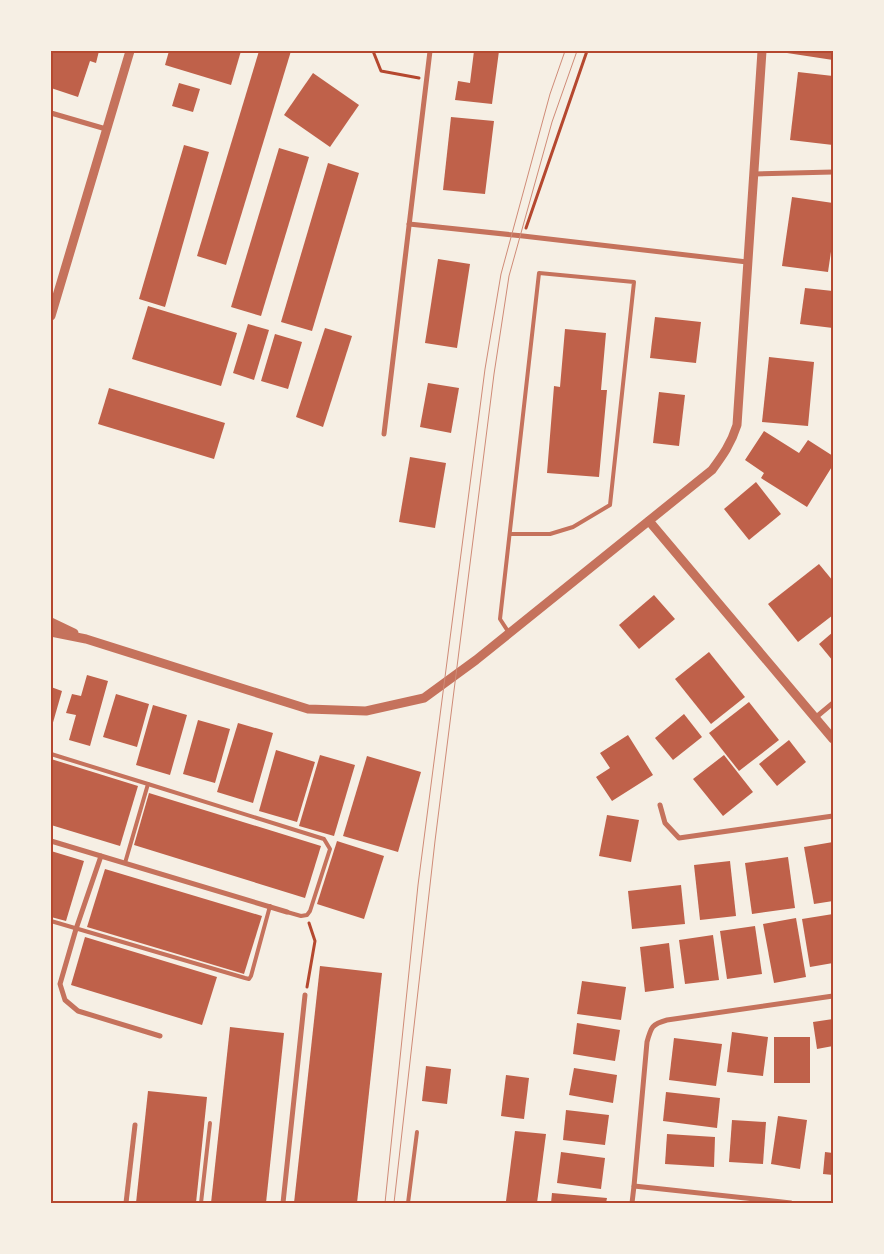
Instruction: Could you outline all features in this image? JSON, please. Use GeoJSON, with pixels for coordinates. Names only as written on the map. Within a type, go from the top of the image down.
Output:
{"type":"FeatureCollection","features":[{"type":"Feature","properties":{"kind":"street"},"geometry":{"type":"LineString","coordinates":[[51,316],[130,51]]}},
{"type":"Feature","properties":{"kind":"street"},"geometry":{"type":"LineString","coordinates":[[384,434],[430,51]]}},
{"type":"Feature","properties":{"kind":"street"},"geometry":{"type":"LineString","coordinates":[[51,632],[86,639],[308,709],[366,711],[424,698],[509,634],[712,470],[727,450],[737,425],[762,51]]}},
{"type":"Feature","properties":{"kind":"street"},"geometry":{"type":"LineString","coordinates":[[51,113],[106,129]]}},
{"type":"Feature","properties":{"kind":"street"},"geometry":{"type":"LineString","coordinates":[[753,174],[833,172]]}},
{"type":"Feature","properties":{"kind":"street"},"geometry":{"type":"LineString","coordinates":[[409,224],[747,262]]}},
{"type":"Feature","properties":{"kind":"street"},"geometry":{"type":"LineString","coordinates":[[649,521],[833,740]]}},
{"type":"Feature","properties":{"kind":"street"},"geometry":{"type":"LineString","coordinates":[[51,622],[86,639]]}},
{"type":"Feature","properties":{"kind":"street"},"geometry":{"type":"LineString","coordinates":[[815,718],[833,703]]}},
{"type":"Feature","properties":{"kind":"street"},"geometry":{"type":"LineString","coordinates":[[660,805],[665,824],[679,838],[833,816]]}},
{"type":"Feature","properties":{"kind":"street"},"geometry":{"type":"LineString","coordinates":[[51,841],[287,912]]}},
{"type":"Feature","properties":{"kind":"street"},"geometry":{"type":"LineString","coordinates":[[101,856],[76,929],[60,984],[64,1000],[78,1011],[160,1036]]}},
{"type":"Feature","properties":{"kind":"street"},"geometry":{"type":"LineString","coordinates":[[283,1203],[305,994]]}},
{"type":"Feature","properties":{"kind":"street"},"geometry":{"type":"LineString","coordinates":[[632,1203],[647,1042],[652,1026],[667,1020],[833,996]]}},
{"type":"Feature","properties":{"kind":"street"},"geometry":{"type":"LineString","coordinates":[[126,1203],[135,1125]]}},
{"type":"Feature","properties":{"kind":"street"},"geometry":{"type":"LineString","coordinates":[[634,1186],[791,1203]]}},
{"type":"Feature","properties":{"kind":"lane"},"geometry":{"type":"LineString","coordinates":[[509,634],[500,619],[539,274],[634,282],[610,505],[573,527],[550,534],[510,534]]}},
{"type":"Feature","properties":{"kind":"lane"},"geometry":{"type":"LineString","coordinates":[[51,754],[324,839],[330,849],[310,911],[307,915],[301,916],[287,912]]}},
{"type":"Feature","properties":{"kind":"lane"},"geometry":{"type":"LineString","coordinates":[[125,863],[148,784]]}},
{"type":"Feature","properties":{"kind":"lane"},"geometry":{"type":"LineString","coordinates":[[51,921],[249,979],[270,906]]}},
{"type":"Feature","properties":{"kind":"lane"},"geometry":{"type":"LineString","coordinates":[[201,1203],[210,1123]]}},
{"type":"Feature","properties":{"kind":"lane"},"geometry":{"type":"LineString","coordinates":[[408,1203],[417,1132]]}},
{"type":"Feature","properties":{"kind":"path"},"geometry":{"type":"LineString","coordinates":[[373,51],[381,71],[426,80]]}},
{"type":"Feature","properties":{"kind":"path"},"geometry":{"type":"LineString","coordinates":[[523,236],[588,51]]}},
{"type":"Feature","properties":{"kind":"path"},"geometry":{"type":"LineString","coordinates":[[305,994],[315,941],[307,915]]}},
{"type":"Feature","properties":{"kind":"building"},"geometry":{"type":"Polygon","coordinates":[[[51,51],[99,51],[96,63],[90,61],[78,97],[51,88],[51,51]]]}},
{"type":"Feature","properties":{"kind":"building"},"geometry":{"type":"Polygon","coordinates":[[[169,51],[241,51],[231,85],[165,65],[169,51]]]}},
{"type":"Feature","properties":{"kind":"building"},"geometry":{"type":"Polygon","coordinates":[[[259,51],[291,51],[226,265],[197,256],[259,51]]]}},
{"type":"Feature","properties":{"kind":"building"},"geometry":{"type":"Polygon","coordinates":[[[474,51],[499,51],[492,104],[455,100],[458,81],[470,83],[474,51]]]}},
{"type":"Feature","properties":{"kind":"building"},"geometry":{"type":"Polygon","coordinates":[[[787,51],[833,51],[833,60],[787,53],[787,51]]]}},
{"type":"Feature","properties":{"kind":"building"},"geometry":{"type":"Polygon","coordinates":[[[798,72],[833,76],[833,145],[790,140],[798,72]]]}},
{"type":"Feature","properties":{"kind":"building"},"geometry":{"type":"Polygon","coordinates":[[[313,73],[359,105],[330,147],[284,115],[313,73]]]}},
{"type":"Feature","properties":{"kind":"building"},"geometry":{"type":"Polygon","coordinates":[[[179,83],[200,89],[193,112],[172,106],[179,83]]]}},
{"type":"Feature","properties":{"kind":"building"},"geometry":{"type":"Polygon","coordinates":[[[451,117],[494,121],[485,194],[443,190],[451,117]]]}},
{"type":"Feature","properties":{"kind":"building"},"geometry":{"type":"Polygon","coordinates":[[[184,145],[209,152],[165,307],[139,299],[184,145]]]}},
{"type":"Feature","properties":{"kind":"building"},"geometry":{"type":"Polygon","coordinates":[[[279,148],[309,157],[261,316],[231,307],[279,148]]]}},
{"type":"Feature","properties":{"kind":"building"},"geometry":{"type":"Polygon","coordinates":[[[328,163],[359,173],[312,331],[281,322],[328,163]]]}},
{"type":"Feature","properties":{"kind":"building"},"geometry":{"type":"Polygon","coordinates":[[[792,197],[833,203],[833,238],[828,272],[782,266],[792,197]]]}},
{"type":"Feature","properties":{"kind":"building"},"geometry":{"type":"Polygon","coordinates":[[[438,259],[470,264],[457,348],[425,343],[438,259]]]}},
{"type":"Feature","properties":{"kind":"building"},"geometry":{"type":"Polygon","coordinates":[[[805,288],[833,291],[833,328],[800,324],[805,288]]]}},
{"type":"Feature","properties":{"kind":"building"},"geometry":{"type":"Polygon","coordinates":[[[148,306],[237,333],[221,386],[132,359],[148,306]]]}},
{"type":"Feature","properties":{"kind":"building"},"geometry":{"type":"Polygon","coordinates":[[[655,317],[701,322],[696,363],[650,358],[655,317]]]}},
{"type":"Feature","properties":{"kind":"building"},"geometry":{"type":"Polygon","coordinates":[[[248,324],[269,330],[254,380],[233,373],[248,324]]]}},
{"type":"Feature","properties":{"kind":"building"},"geometry":{"type":"Polygon","coordinates":[[[325,328],[352,336],[323,427],[296,417],[325,328]]]}},
{"type":"Feature","properties":{"kind":"building"},"geometry":{"type":"Polygon","coordinates":[[[565,329],[606,333],[601,390],[607,390],[599,477],[547,473],[554,386],[560,387],[565,329]]]}},
{"type":"Feature","properties":{"kind":"building"},"geometry":{"type":"Polygon","coordinates":[[[275,334],[302,342],[288,389],[261,381],[275,334]]]}},
{"type":"Feature","properties":{"kind":"building"},"geometry":{"type":"Polygon","coordinates":[[[769,357],[814,362],[808,426],[762,422],[769,357]]]}},
{"type":"Feature","properties":{"kind":"building"},"geometry":{"type":"Polygon","coordinates":[[[428,383],[459,388],[451,433],[420,427],[428,383]]]}},
{"type":"Feature","properties":{"kind":"building"},"geometry":{"type":"Polygon","coordinates":[[[109,388],[225,423],[214,459],[98,424],[109,388]]]}},
{"type":"Feature","properties":{"kind":"building"},"geometry":{"type":"Polygon","coordinates":[[[659,392],[685,395],[679,446],[653,443],[659,392]]]}},
{"type":"Feature","properties":{"kind":"building"},"geometry":{"type":"Polygon","coordinates":[[[764,431],[799,453],[808,440],[833,456],[833,465],[807,507],[761,478],[764,473],[745,460],[764,431]]]}},
{"type":"Feature","properties":{"kind":"building"},"geometry":{"type":"Polygon","coordinates":[[[410,457],[446,463],[435,528],[399,522],[410,457]]]}},
{"type":"Feature","properties":{"kind":"building"},"geometry":{"type":"Polygon","coordinates":[[[756,482],[781,514],[749,540],[724,509],[756,482]]]}},
{"type":"Feature","properties":{"kind":"building"},"geometry":{"type":"Polygon","coordinates":[[[819,564],[833,581],[833,615],[798,642],[768,604],[819,564]]]}},
{"type":"Feature","properties":{"kind":"building"},"geometry":{"type":"Polygon","coordinates":[[[654,595],[675,619],[639,649],[619,625],[654,595]]]}},
{"type":"Feature","properties":{"kind":"building"},"geometry":{"type":"Polygon","coordinates":[[[833,632],[833,661],[819,644],[833,632]]]}},
{"type":"Feature","properties":{"kind":"building"},"geometry":{"type":"Polygon","coordinates":[[[709,652],[745,697],[711,724],[675,679],[709,652]]]}},
{"type":"Feature","properties":{"kind":"building"},"geometry":{"type":"Polygon","coordinates":[[[87,675],[108,681],[90,746],[69,740],[76,715],[66,713],[72,694],[81,696],[87,675]]]}},
{"type":"Feature","properties":{"kind":"building"},"geometry":{"type":"Polygon","coordinates":[[[51,687],[62,691],[52,726],[51,726],[51,687]]]}},
{"type":"Feature","properties":{"kind":"building"},"geometry":{"type":"Polygon","coordinates":[[[116,694],[149,704],[137,747],[103,737],[116,694]]]}},
{"type":"Feature","properties":{"kind":"building"},"geometry":{"type":"Polygon","coordinates":[[[749,702],[779,740],[739,771],[709,733],[749,702]]]}},
{"type":"Feature","properties":{"kind":"building"},"geometry":{"type":"Polygon","coordinates":[[[153,705],[187,715],[170,775],[136,765],[153,705]]]}},
{"type":"Feature","properties":{"kind":"building"},"geometry":{"type":"Polygon","coordinates":[[[684,714],[702,737],[673,760],[655,738],[684,714]]]}},
{"type":"Feature","properties":{"kind":"building"},"geometry":{"type":"Polygon","coordinates":[[[198,720],[230,729],[215,783],[183,774],[198,720]]]}},
{"type":"Feature","properties":{"kind":"building"},"geometry":{"type":"Polygon","coordinates":[[[238,723],[273,733],[253,803],[217,792],[238,723]]]}},
{"type":"Feature","properties":{"kind":"building"},"geometry":{"type":"Polygon","coordinates":[[[628,735],[653,775],[612,801],[596,777],[610,768],[600,753],[628,735]]]}},
{"type":"Feature","properties":{"kind":"building"},"geometry":{"type":"Polygon","coordinates":[[[789,740],[806,762],[777,786],[759,764],[789,740]]]}},
{"type":"Feature","properties":{"kind":"building"},"geometry":{"type":"Polygon","coordinates":[[[276,750],[315,762],[297,822],[259,811],[276,750]]]}},
{"type":"Feature","properties":{"kind":"building"},"geometry":{"type":"Polygon","coordinates":[[[320,755],[355,765],[334,836],[299,826],[320,755]]]}},
{"type":"Feature","properties":{"kind":"building"},"geometry":{"type":"Polygon","coordinates":[[[724,755],[753,792],[723,816],[693,779],[724,755]]]}},
{"type":"Feature","properties":{"kind":"building"},"geometry":{"type":"Polygon","coordinates":[[[367,756],[421,772],[398,852],[343,836],[367,756]]]}},
{"type":"Feature","properties":{"kind":"building"},"geometry":{"type":"Polygon","coordinates":[[[51,759],[138,786],[120,846],[51,825],[51,759]]]}},
{"type":"Feature","properties":{"kind":"building"},"geometry":{"type":"Polygon","coordinates":[[[149,793],[321,846],[305,898],[134,845],[149,793]]]}},
{"type":"Feature","properties":{"kind":"building"},"geometry":{"type":"Polygon","coordinates":[[[607,815],[639,820],[631,862],[599,856],[607,815]]]}},
{"type":"Feature","properties":{"kind":"building"},"geometry":{"type":"Polygon","coordinates":[[[337,841],[384,856],[364,919],[317,904],[337,841]]]}},
{"type":"Feature","properties":{"kind":"building"},"geometry":{"type":"Polygon","coordinates":[[[833,842],[833,901],[814,904],[804,847],[833,842]]]}},
{"type":"Feature","properties":{"kind":"building"},"geometry":{"type":"Polygon","coordinates":[[[51,851],[84,861],[66,921],[51,917],[51,851]]]}},
{"type":"Feature","properties":{"kind":"building"},"geometry":{"type":"Polygon","coordinates":[[[788,857],[795,908],[752,914],[745,863],[788,857]]]}},
{"type":"Feature","properties":{"kind":"building"},"geometry":{"type":"Polygon","coordinates":[[[730,861],[736,916],[700,920],[694,865],[730,861]]]}},
{"type":"Feature","properties":{"kind":"building"},"geometry":{"type":"Polygon","coordinates":[[[105,869],[262,916],[244,974],[87,927],[105,869]]]}},
{"type":"Feature","properties":{"kind":"building"},"geometry":{"type":"Polygon","coordinates":[[[681,885],[685,924],[632,929],[628,891],[681,885]]]}},
{"type":"Feature","properties":{"kind":"building"},"geometry":{"type":"Polygon","coordinates":[[[833,914],[833,963],[810,967],[802,919],[833,914]]]}},
{"type":"Feature","properties":{"kind":"building"},"geometry":{"type":"Polygon","coordinates":[[[796,918],[806,977],[774,983],[763,924],[796,918]]]}},
{"type":"Feature","properties":{"kind":"building"},"geometry":{"type":"Polygon","coordinates":[[[755,926],[762,974],[727,979],[720,931],[755,926]]]}},
{"type":"Feature","properties":{"kind":"building"},"geometry":{"type":"Polygon","coordinates":[[[713,935],[719,980],[685,984],[679,940],[713,935]]]}},
{"type":"Feature","properties":{"kind":"building"},"geometry":{"type":"Polygon","coordinates":[[[85,937],[217,977],[202,1025],[71,985],[85,937]]]}},
{"type":"Feature","properties":{"kind":"building"},"geometry":{"type":"Polygon","coordinates":[[[669,943],[674,988],[645,992],[640,947],[669,943]]]}},
{"type":"Feature","properties":{"kind":"building"},"geometry":{"type":"Polygon","coordinates":[[[320,966],[382,973],[357,1203],[294,1203],[320,966]]]}},
{"type":"Feature","properties":{"kind":"building"},"geometry":{"type":"Polygon","coordinates":[[[582,981],[626,987],[621,1020],[577,1014],[582,981]]]}},
{"type":"Feature","properties":{"kind":"building"},"geometry":{"type":"Polygon","coordinates":[[[833,1019],[833,1046],[817,1049],[813,1022],[833,1019]]]}},
{"type":"Feature","properties":{"kind":"building"},"geometry":{"type":"Polygon","coordinates":[[[577,1023],[620,1030],[615,1061],[573,1054],[577,1023]]]}},
{"type":"Feature","properties":{"kind":"building"},"geometry":{"type":"Polygon","coordinates":[[[230,1027],[284,1033],[266,1203],[211,1203],[230,1027]]]}},
{"type":"Feature","properties":{"kind":"building"},"geometry":{"type":"Polygon","coordinates":[[[732,1032],[768,1037],[763,1076],[727,1072],[732,1032]]]}},
{"type":"Feature","properties":{"kind":"building"},"geometry":{"type":"Polygon","coordinates":[[[774,1037],[810,1037],[810,1083],[774,1083],[774,1037]]]}},
{"type":"Feature","properties":{"kind":"building"},"geometry":{"type":"Polygon","coordinates":[[[674,1038],[722,1044],[716,1086],[669,1080],[674,1038]]]}},
{"type":"Feature","properties":{"kind":"building"},"geometry":{"type":"Polygon","coordinates":[[[426,1066],[451,1069],[447,1104],[422,1101],[426,1066]]]}},
{"type":"Feature","properties":{"kind":"building"},"geometry":{"type":"Polygon","coordinates":[[[574,1068],[617,1075],[613,1103],[569,1095],[574,1068]]]}},
{"type":"Feature","properties":{"kind":"building"},"geometry":{"type":"Polygon","coordinates":[[[506,1075],[529,1078],[524,1119],[501,1116],[506,1075]]]}},
{"type":"Feature","properties":{"kind":"building"},"geometry":{"type":"Polygon","coordinates":[[[148,1091],[207,1097],[196,1203],[136,1203],[148,1091]]]}},
{"type":"Feature","properties":{"kind":"building"},"geometry":{"type":"Polygon","coordinates":[[[666,1092],[720,1098],[717,1128],[663,1121],[666,1092]]]}},
{"type":"Feature","properties":{"kind":"building"},"geometry":{"type":"Polygon","coordinates":[[[566,1110],[609,1115],[605,1145],[563,1140],[566,1110]]]}},
{"type":"Feature","properties":{"kind":"building"},"geometry":{"type":"Polygon","coordinates":[[[778,1116],[807,1120],[800,1169],[771,1164],[778,1116]]]}},
{"type":"Feature","properties":{"kind":"building"},"geometry":{"type":"Polygon","coordinates":[[[732,1120],[766,1122],[763,1164],[729,1162],[732,1120]]]}},
{"type":"Feature","properties":{"kind":"building"},"geometry":{"type":"Polygon","coordinates":[[[515,1131],[546,1134],[537,1203],[506,1201],[515,1131]]]}},
{"type":"Feature","properties":{"kind":"building"},"geometry":{"type":"Polygon","coordinates":[[[667,1134],[715,1137],[714,1167],[665,1164],[667,1134]]]}},
{"type":"Feature","properties":{"kind":"building"},"geometry":{"type":"Polygon","coordinates":[[[561,1152],[605,1158],[601,1189],[557,1183],[561,1152]]]}},
{"type":"Feature","properties":{"kind":"building"},"geometry":{"type":"Polygon","coordinates":[[[825,1152],[833,1153],[833,1175],[823,1174],[825,1152]]]}},
{"type":"Feature","properties":{"kind":"building"},"geometry":{"type":"Polygon","coordinates":[[[552,1193],[607,1198],[606,1203],[551,1203],[552,1193]]]}},
{"type":"Feature","properties":{"kind":"tram line"},"geometry":{"type":"LineString","coordinates":[[385,1203],[418,885],[485,369],[501,274],[550,94],[565,51]]}},
{"type":"Feature","properties":{"kind":"tram line"},"geometry":{"type":"LineString","coordinates":[[394,1203],[435,841],[494,374],[509,276],[552,122],[577,51]]}}]}
